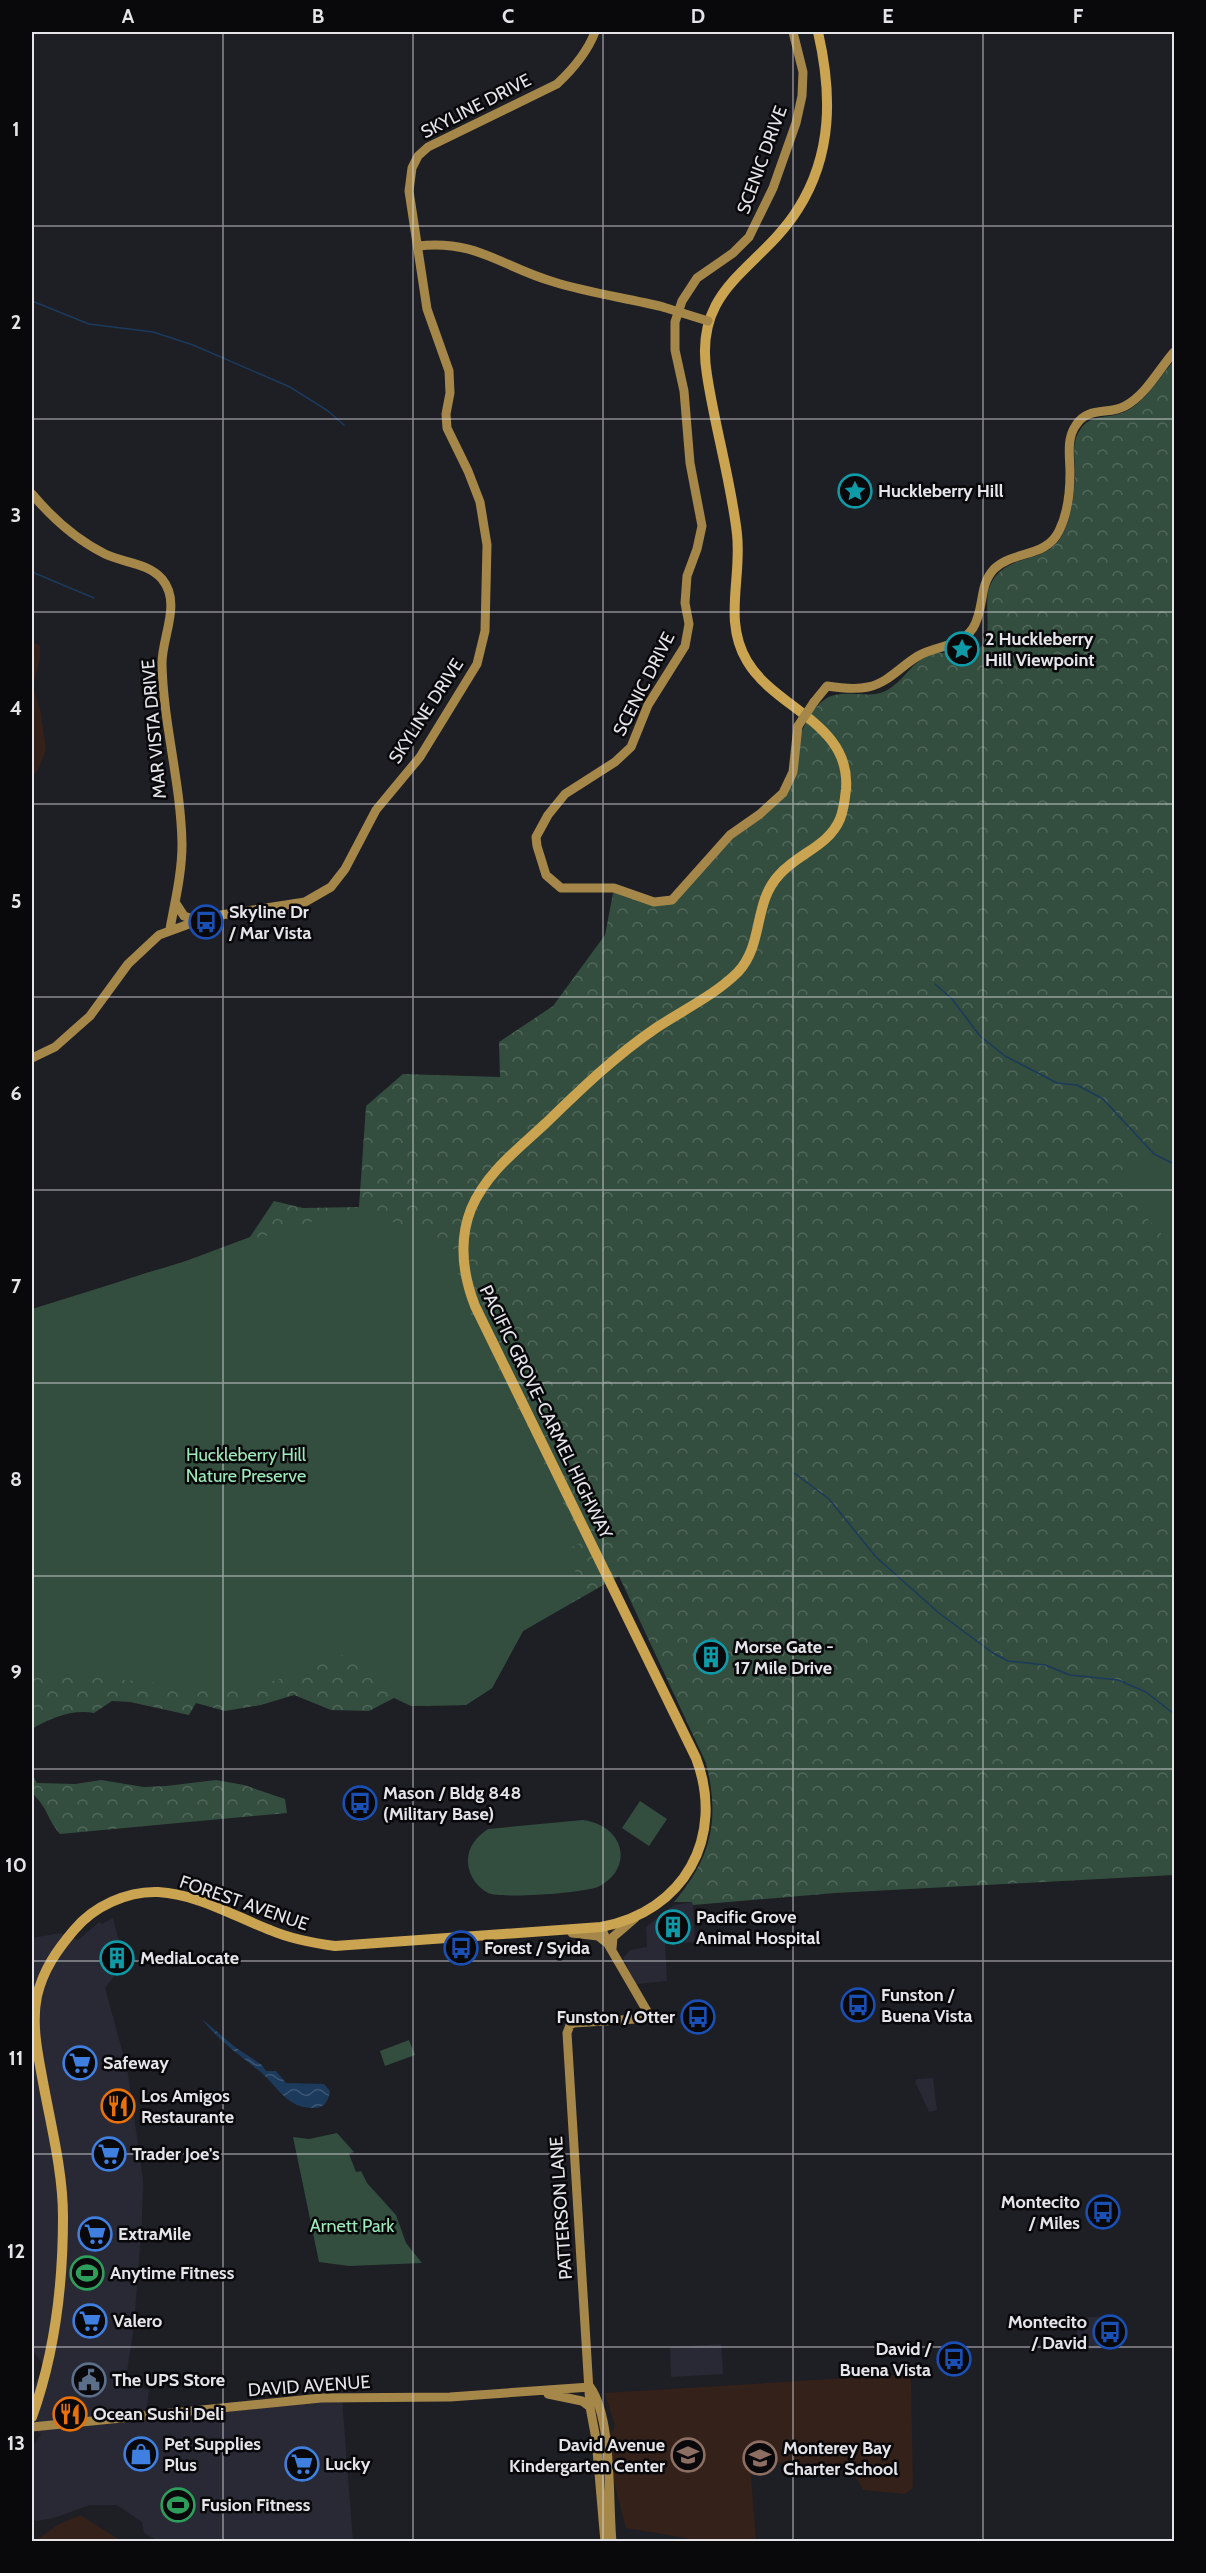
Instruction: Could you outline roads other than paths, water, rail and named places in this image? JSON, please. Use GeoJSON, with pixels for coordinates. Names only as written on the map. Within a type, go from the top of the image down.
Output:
{"type":"FeatureCollection","features":[{"type":"Feature","properties":{"kind":"main road","name":"PACIFIC GROVE-CARMEL HIGHWAY"},"geometry":{"type":"LineString","coordinates":[[661,1904],[684,1877],[702,1838],[706,1807],[702,1774],[640,1641],[475,1306],[466,1283],[463,1251],[470,1211],[488,1180],[619,1054],[735,975],[751,954],[760,911],[769,887],[785,868],[826,840],[834,830],[843,810],[846,770],[834,742],[821,726],[778,696],[762,681],[747,661],[736,636],[733,608],[738,564],[737,532],[705,369],[705,336],[714,305],[729,284],[770,243],[799,207],[823,151],[828,94],[818,32]]}},
{"type":"Feature","properties":{"kind":"main road","name":"FOREST AVENUE"},"geometry":{"type":"LineString","coordinates":[[32,2417],[43,2384],[54,2331],[62,2261],[63,2214],[59,2172],[35,2059],[37,1998],[48,1966],[64,1942],[89,1915],[106,1905],[134,1894],[158,1892],[183,1896],[288,1937],[336,1946],[601,1927],[635,1918],[661,1904]]}},
{"type":"Feature","properties":{"kind":"street","name":"SKYLINE DRIVE"},"geometry":{"type":"LineString","coordinates":[[32,1058],[55,1047],[90,1016],[128,964],[159,935],[196,920],[297,904],[315,898],[332,887],[345,869],[376,810],[420,757],[477,664],[485,631],[487,545],[480,502],[447,428],[449,371],[427,309],[409,191],[412,168],[418,156],[435,142],[496,115],[557,84],[573,69],[595,32]]}},
{"type":"Feature","properties":{"kind":"street","name":"SCENIC DRIVE"},"geometry":{"type":"LineString","coordinates":[[793,32],[803,72],[802,96],[796,123],[772,188],[749,237],[734,253],[697,278],[685,293],[675,322],[675,350],[685,400],[690,463],[702,526],[697,549],[687,576],[685,603],[689,624],[685,646],[648,705],[631,747],[615,762],[565,794],[538,830],[537,846],[546,875],[555,885],[570,890],[614,888],[654,902],[672,900],[722,843],[783,793],[794,772],[798,726],[827,686],[861,688],[875,685],[917,656],[955,643],[968,635],[976,622],[983,587],[990,574],[1007,560],[1043,549],[1052,542],[1060,529],[1069,489],[1070,442],[1076,425],[1090,413],[1117,409],[1132,401],[1174,352]]}},
{"type":"Feature","properties":{"kind":"street"},"geometry":{"type":"LineString","coordinates":[[418,246],[441,243],[460,245],[553,282],[663,307],[708,321]]}},
{"type":"Feature","properties":{"kind":"street","name":"MAR VISTA DRIVE"},"geometry":{"type":"LineString","coordinates":[[32,494],[56,521],[75,536],[108,555],[154,571],[168,588],[171,606],[162,663],[181,831],[180,872],[170,929]]}},
{"type":"Feature","properties":{"kind":"street"},"geometry":{"type":"LineString","coordinates":[[175,902],[184,916],[196,920]]}},
{"type":"Feature","properties":{"kind":"street"},"geometry":{"type":"LineString","coordinates":[[159,935],[175,902]]}},
{"type":"Feature","properties":{"kind":"street"},"geometry":{"type":"LineString","coordinates":[[610,1948],[613,1936],[635,1918]]}},
{"type":"Feature","properties":{"kind":"street"},"geometry":{"type":"LineString","coordinates":[[601,1927],[610,1948]]}},
{"type":"Feature","properties":{"kind":"street"},"geometry":{"type":"LineString","coordinates":[[550,1931],[556,1934],[577,1933],[598,1936],[610,1948]]}},
{"type":"Feature","properties":{"kind":"street","name":"PATTERSON LANE"},"geometry":{"type":"LineString","coordinates":[[590,2387],[567,2033],[569,2026],[574,2023],[651,2018],[610,1948]]}},
{"type":"Feature","properties":{"kind":"street"},"geometry":{"type":"LineString","coordinates":[[590,2387],[590,2407],[596,2439],[605,2541]]}},
{"type":"Feature","properties":{"kind":"street"},"geometry":{"type":"LineString","coordinates":[[590,2387],[596,2395],[605,2430],[612,2537],[618,2541]]}},
{"type":"Feature","properties":{"kind":"street","name":"DAVID AVENUE"},"geometry":{"type":"LineString","coordinates":[[32,2427],[321,2398],[450,2397],[590,2387]]}},
{"type":"Feature","properties":{"kind":"street"},"geometry":{"type":"LineString","coordinates":[[534,2391],[582,2401],[590,2407]]}},
{"type":"Feature","properties":{"kind":"water"},"geometry":{"type":"Polygon","coordinates":[[[202,2019],[235,2047],[262,2065],[266,2071],[276,2071],[286,2083],[324,2084],[330,2091],[327,2101],[320,2107],[312,2108],[294,2104],[264,2075],[221,2040],[202,2019]]]}},
{"type":"Feature","properties":{"kind":"waterway"},"geometry":{"type":"LineString","coordinates":[[32,301],[89,324],[153,332],[193,345],[290,387],[328,411],[344,425]]}},
{"type":"Feature","properties":{"kind":"waterway"},"geometry":{"type":"LineString","coordinates":[[32,572],[94,598]]}},
{"type":"Feature","properties":{"kind":"waterway"},"geometry":{"type":"LineString","coordinates":[[935,984],[952,999],[980,1036],[1005,1056],[1057,1083],[1077,1085],[1103,1099],[1154,1154],[1174,1164]]}},
{"type":"Feature","properties":{"kind":"waterway"},"geometry":{"type":"LineString","coordinates":[[794,1473],[829,1499],[876,1557],[939,1613],[993,1653],[1008,1661],[1045,1665],[1070,1675],[1118,1680],[1146,1692],[1174,1714]]}},
{"type":"Feature","properties":{"kind":"place","name":"Huckleberry Hill"},"geometry":{"type":"Point","coordinates":[855,491]}},
{"type":"Feature","properties":{"kind":"place","name":"2 Huckleberry Hill Viewpoint"},"geometry":{"type":"Point","coordinates":[962,649]}},
{"type":"Feature","properties":{"kind":"place","name":"Skyline Dr / Mar Vista"},"geometry":{"type":"Point","coordinates":[206,922]}},
{"type":"Feature","properties":{"kind":"place","name":"Morse Gate - 17 Mile Drive"},"geometry":{"type":"Point","coordinates":[711,1657]}},
{"type":"Feature","properties":{"kind":"place","name":"Mason / Bldg 848 (Military Base)"},"geometry":{"type":"Point","coordinates":[360,1803]}},
{"type":"Feature","properties":{"kind":"place","name":"Pacific Grove Animal Hospital"},"geometry":{"type":"Point","coordinates":[673,1927]}},
{"type":"Feature","properties":{"kind":"place","name":"Forest / Syida"},"geometry":{"type":"Point","coordinates":[461,1948]}},
{"type":"Feature","properties":{"kind":"place","name":"MediaLocate"},"geometry":{"type":"Point","coordinates":[117,1958]}},
{"type":"Feature","properties":{"kind":"place","name":"Funston / Buena Vista"},"geometry":{"type":"Point","coordinates":[858,2005]}},
{"type":"Feature","properties":{"kind":"place","name":"Funston / Otter"},"geometry":{"type":"Point","coordinates":[698,2017]}},
{"type":"Feature","properties":{"kind":"place","name":"Safeway"},"geometry":{"type":"Point","coordinates":[80,2063]}},
{"type":"Feature","properties":{"kind":"place","name":"Los Amigos Restaurante"},"geometry":{"type":"Point","coordinates":[118,2106]}},
{"type":"Feature","properties":{"kind":"place","name":"Trader Joe's"},"geometry":{"type":"Point","coordinates":[109,2154]}},
{"type":"Feature","properties":{"kind":"place","name":"Montecito / Miles"},"geometry":{"type":"Point","coordinates":[1103,2212]}},
{"type":"Feature","properties":{"kind":"place","name":"ExtraMile"},"geometry":{"type":"Point","coordinates":[95,2234]}},
{"type":"Feature","properties":{"kind":"place","name":"Anytime Fitness"},"geometry":{"type":"Point","coordinates":[87,2273]}},
{"type":"Feature","properties":{"kind":"place","name":"Valero"},"geometry":{"type":"Point","coordinates":[90,2321]}},
{"type":"Feature","properties":{"kind":"place","name":"Montecito / David"},"geometry":{"type":"Point","coordinates":[1110,2332]}},
{"type":"Feature","properties":{"kind":"place","name":"David / Buena Vista"},"geometry":{"type":"Point","coordinates":[954,2359]}},
{"type":"Feature","properties":{"kind":"place","name":"The UPS Store"},"geometry":{"type":"Point","coordinates":[89,2380]}},
{"type":"Feature","properties":{"kind":"place","name":"Ocean Sushi Deli"},"geometry":{"type":"Point","coordinates":[70,2414]}},
{"type":"Feature","properties":{"kind":"place","name":"Pet Supplies Plus"},"geometry":{"type":"Point","coordinates":[141,2454]}},
{"type":"Feature","properties":{"kind":"place","name":"David Avenue Kindergarten Center"},"geometry":{"type":"Point","coordinates":[688,2455]}},
{"type":"Feature","properties":{"kind":"place","name":"Monterey Bay Charter School"},"geometry":{"type":"Point","coordinates":[760,2458]}},
{"type":"Feature","properties":{"kind":"place","name":"Lucky"},"geometry":{"type":"Point","coordinates":[302,2464]}},
{"type":"Feature","properties":{"kind":"place","name":"Fusion Fitness"},"geometry":{"type":"Point","coordinates":[178,2505]}},
{"type":"Feature","properties":{"kind":"park label","name":"Huckleberry Hill Nature Preserve"},"geometry":{"type":"Point","coordinates":[246,1465]}},
{"type":"Feature","properties":{"kind":"park label","name":"Arnett Park"},"geometry":{"type":"Point","coordinates":[352,2226]}}]}
